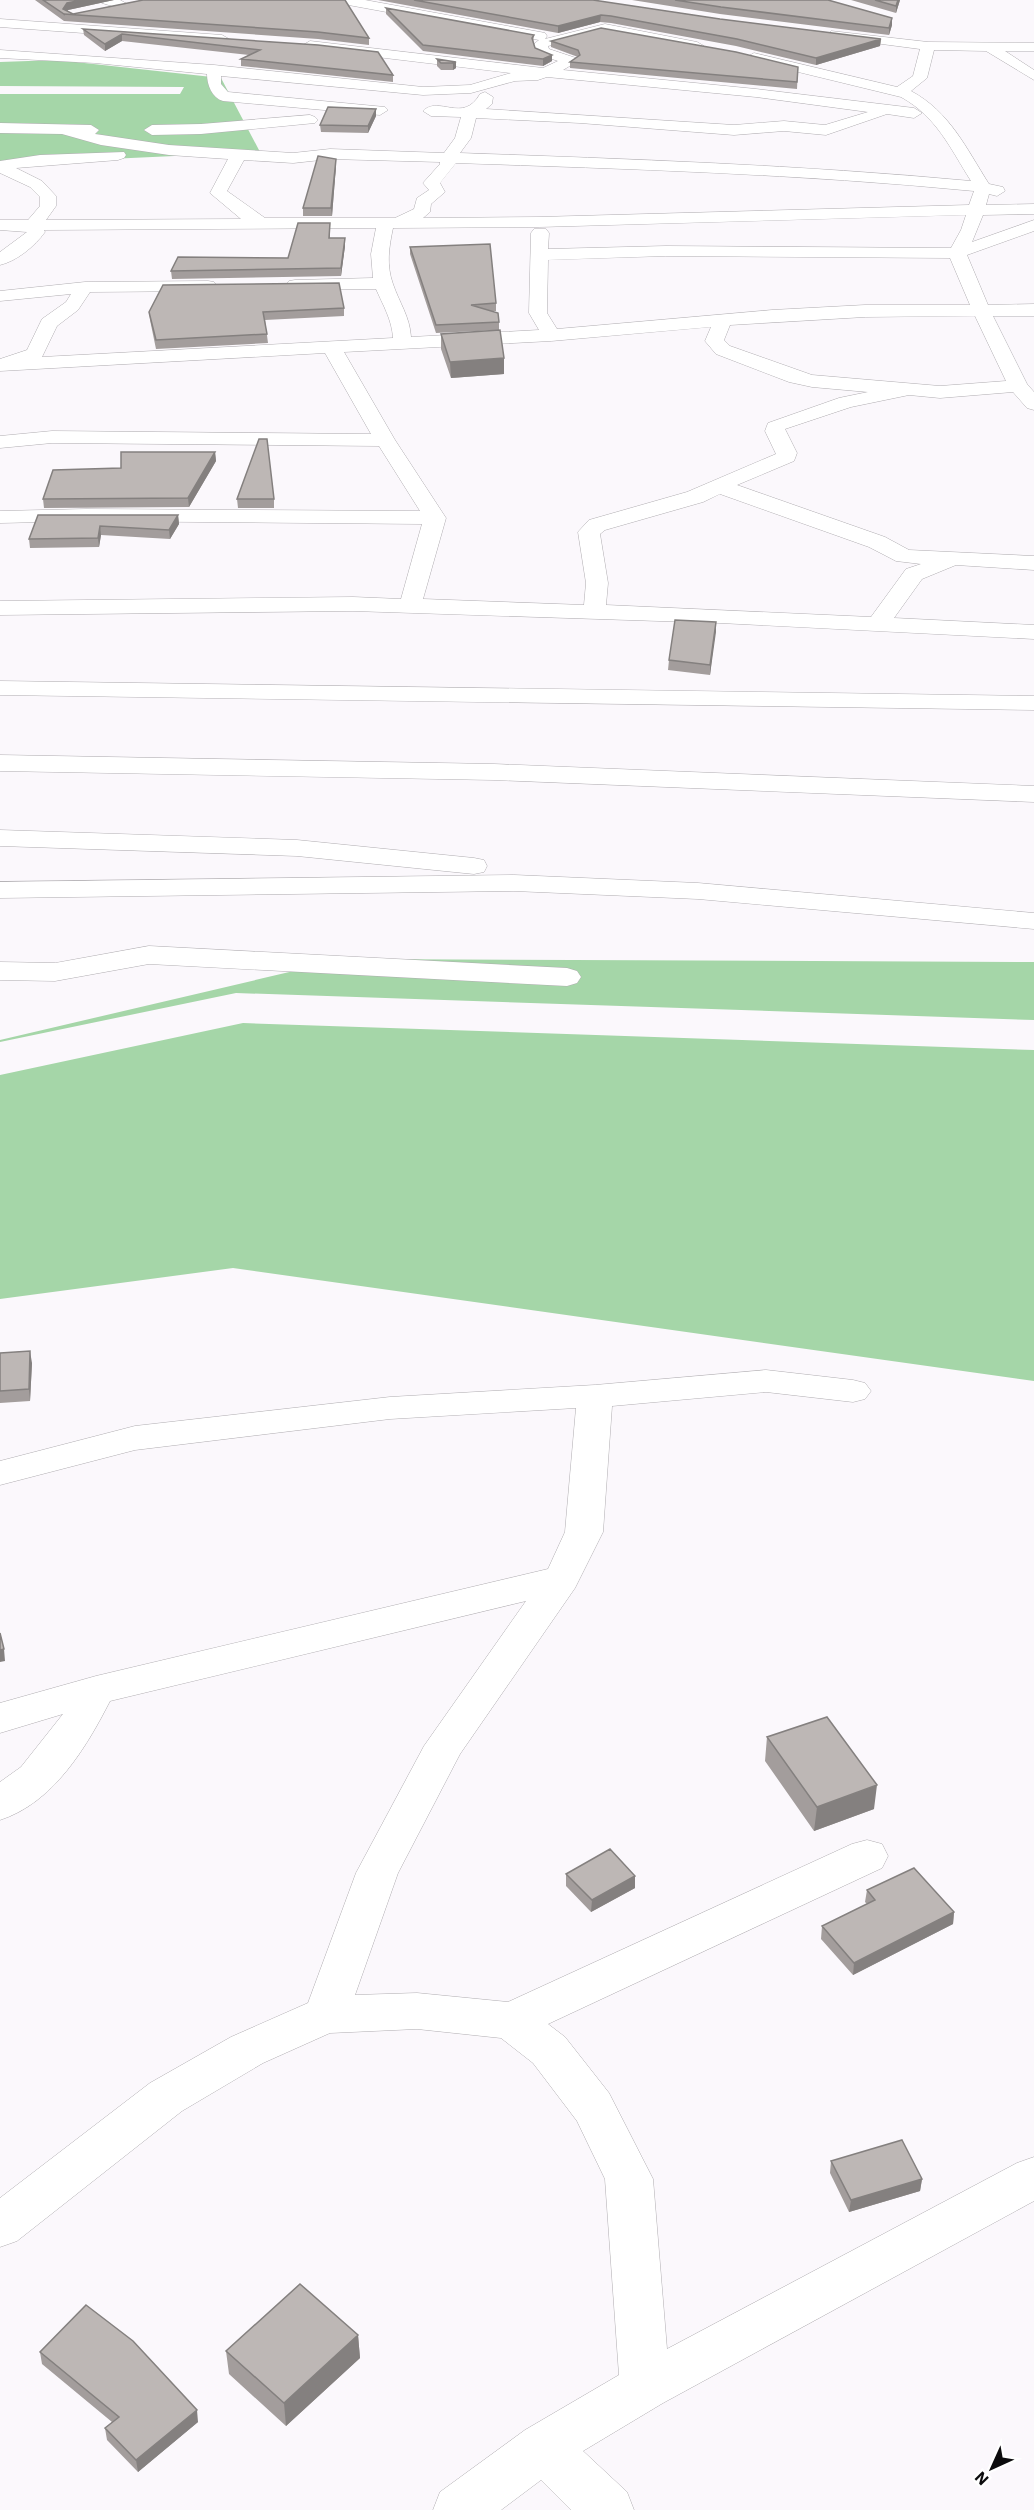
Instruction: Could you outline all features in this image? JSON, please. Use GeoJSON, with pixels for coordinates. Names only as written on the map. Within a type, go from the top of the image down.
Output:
{"type":"FeatureCollection","features":[{"type":"Feature","properties":{"kind":"street"},"geometry":{"type":"LineString","coordinates":[[318,45],[328,37],[335,22],[336,7],[341,0],[556,39]]}},
{"type":"Feature","properties":{"kind":"street"},"geometry":{"type":"LineString","coordinates":[[104,5],[138,2]]}},
{"type":"Feature","properties":{"kind":"street"},"geometry":{"type":"LineString","coordinates":[[0,18],[43,19],[81,14]]}},
{"type":"Feature","properties":{"kind":"street"},"geometry":{"type":"LineString","coordinates":[[0,23],[234,40]]}},
{"type":"Feature","properties":{"kind":"street"},"geometry":{"type":"LineString","coordinates":[[0,54],[214,69],[423,92],[459,90],[490,85],[514,77],[533,77],[546,73],[571,61],[542,51],[541,44],[605,28],[714,49]]}},
{"type":"Feature","properties":{"kind":"street"},"geometry":{"type":"LineString","coordinates":[[939,32],[993,47],[1034,76]]}},
{"type":"Feature","properties":{"kind":"street"},"geometry":{"type":"LineString","coordinates":[[824,33],[928,46],[1034,47]]}},
{"type":"Feature","properties":{"kind":"street"},"geometry":{"type":"LineString","coordinates":[[298,44],[546,73],[756,93],[937,116]]}},
{"type":"Feature","properties":{"kind":"street"},"geometry":{"type":"LineString","coordinates":[[906,94],[903,90],[905,86],[920,78],[928,46]]}},
{"type":"Feature","properties":{"kind":"street"},"geometry":{"type":"LineString","coordinates":[[736,52],[906,94],[926,104],[954,134],[958,148],[983,187],[970,230],[957,253]]}},
{"type":"Feature","properties":{"kind":"street"},"geometry":{"type":"LineString","coordinates":[[214,69],[214,84],[223,96],[339,108],[391,110]]}},
{"type":"Feature","properties":{"kind":"street"},"geometry":{"type":"LineString","coordinates":[[402,343],[403,331],[399,315],[383,283],[379,254],[391,223],[422,212],[423,202],[437,192],[431,183],[448,165],[448,158],[463,138],[465,125],[472,111],[484,104],[485,92],[490,85]]}},
{"type":"Feature","properties":{"kind":"street"},"geometry":{"type":"LineString","coordinates":[[0,128],[68,131],[201,129],[311,120],[339,108]]}},
{"type":"Feature","properties":{"kind":"street"},"geometry":{"type":"LineString","coordinates":[[414,110],[472,111],[734,130],[784,126],[826,130],[889,110]]}},
{"type":"Feature","properties":{"kind":"street"},"geometry":{"type":"LineString","coordinates":[[68,131],[92,138],[169,150],[238,155],[293,158],[330,154],[698,166],[869,176],[983,187],[999,192],[1034,195]]}},
{"type":"Feature","properties":{"kind":"street"},"geometry":{"type":"LineString","coordinates":[[0,166],[40,160],[169,150]]}},
{"type":"Feature","properties":{"kind":"street"},"geometry":{"type":"LineString","coordinates":[[238,155],[218,192],[229,197],[249,218],[264,224]]}},
{"type":"Feature","properties":{"kind":"street"},"geometry":{"type":"LineString","coordinates":[[0,166],[36,184],[48,196],[48,206],[33,225]]}},
{"type":"Feature","properties":{"kind":"street"},"geometry":{"type":"LineString","coordinates":[[0,225],[539,222],[800,213],[1034,209]]}},
{"type":"Feature","properties":{"kind":"street"},"geometry":{"type":"LineString","coordinates":[[800,213],[853,233],[885,252]]}},
{"type":"Feature","properties":{"kind":"street"},"geometry":{"type":"LineString","coordinates":[[539,222],[538,313],[550,335]]}},
{"type":"Feature","properties":{"kind":"street"},"geometry":{"type":"LineString","coordinates":[[0,260],[30,240],[36,232],[33,225]]}},
{"type":"Feature","properties":{"kind":"street"},"geometry":{"type":"LineString","coordinates":[[540,255],[666,251],[957,253],[1034,225]]}},
{"type":"Feature","properties":{"kind":"street"},"geometry":{"type":"LineString","coordinates":[[957,253],[981,310],[1016,360],[1018,386],[1034,404]]}},
{"type":"Feature","properties":{"kind":"street"},"geometry":{"type":"LineString","coordinates":[[280,285],[383,283]]}},
{"type":"Feature","properties":{"kind":"street"},"geometry":{"type":"LineString","coordinates":[[0,297],[85,287],[222,286]]}},
{"type":"Feature","properties":{"kind":"street"},"geometry":{"type":"LineString","coordinates":[[39,316],[72,306],[85,287]]}},
{"type":"Feature","properties":{"kind":"street"},"geometry":{"type":"LineString","coordinates":[[0,297],[39,316],[87,361]]}},
{"type":"Feature","properties":{"kind":"street"},"geometry":{"type":"LineString","coordinates":[[4,365],[550,335],[772,316],[865,311],[1034,310]]}},
{"type":"Feature","properties":{"kind":"street"},"geometry":{"type":"LineString","coordinates":[[4,365],[35,354],[39,316]]}},
{"type":"Feature","properties":{"kind":"street"},"geometry":{"type":"LineString","coordinates":[[722,322],[714,341],[723,350],[796,378],[850,386],[960,392],[1018,386]]}},
{"type":"Feature","properties":{"kind":"street"},"geometry":{"type":"LineString","coordinates":[[332,348],[385,440],[435,518],[410,606]]}},
{"type":"Feature","properties":{"kind":"street"},"geometry":{"type":"LineString","coordinates":[[594,612],[597,586],[593,561],[588,550],[589,532],[607,521],[679,503],[787,458],[788,453],[774,433],[778,425],[846,402],[906,390]]}},
{"type":"Feature","properties":{"kind":"street"},"geometry":{"type":"LineString","coordinates":[[0,441],[52,437],[385,440]]}},
{"type":"Feature","properties":{"kind":"street"},"geometry":{"type":"LineString","coordinates":[[721,487],[846,531],[909,565],[952,560],[1034,563]]}},
{"type":"Feature","properties":{"kind":"street"},"geometry":{"type":"LineString","coordinates":[[0,517],[86,515],[435,518]]}},
{"type":"Feature","properties":{"kind":"street"},"geometry":{"type":"LineString","coordinates":[[878,624],[909,565]]}},
{"type":"Feature","properties":{"kind":"street"},"geometry":{"type":"LineString","coordinates":[[0,608],[353,604],[594,612],[1034,632]]}},
{"type":"Feature","properties":{"kind":"street"},"geometry":{"type":"LineString","coordinates":[[0,688],[285,693],[461,693],[1034,704]]}},
{"type":"Feature","properties":{"kind":"street"},"geometry":{"type":"LineString","coordinates":[[0,763],[495,772],[1034,794]]}},
{"type":"Feature","properties":{"kind":"street"},"geometry":{"type":"LineString","coordinates":[[0,838],[175,843],[304,850],[482,868],[514,883]]}},
{"type":"Feature","properties":{"kind":"street"},"geometry":{"type":"LineString","coordinates":[[0,890],[514,883],[698,891],[1034,921]]}},
{"type":"Feature","properties":{"kind":"street"},"geometry":{"type":"LineString","coordinates":[[0,971],[55,972],[149,955],[567,978]]}},
{"type":"Feature","properties":{"kind":"street"},"geometry":{"type":"LineString","coordinates":[[0,1473],[135,1438],[390,1408],[595,1396],[673,1387],[766,1381],[853,1391]]}},
{"type":"Feature","properties":{"kind":"street"},"geometry":{"type":"LineString","coordinates":[[327,2015],[377,1873],[444,1746],[562,1579],[584,1532],[595,1396]]}},
{"type":"Feature","properties":{"kind":"street"},"geometry":{"type":"LineString","coordinates":[[0,1718],[96,1690],[562,1579]]}},
{"type":"Feature","properties":{"kind":"street"},"geometry":{"type":"LineString","coordinates":[[0,1804],[36,1778],[74,1732],[96,1690]]}},
{"type":"Feature","properties":{"kind":"street"},"geometry":{"type":"LineString","coordinates":[[0,2226],[166,2097],[247,2050],[327,2015],[417,2011],[511,2021],[867,1856]]}},
{"type":"Feature","properties":{"kind":"street"},"geometry":{"type":"LineString","coordinates":[[511,2021],[549,2050],[593,2107],[629,2180],[645,2386]]}},
{"type":"Feature","properties":{"kind":"street"},"geometry":{"type":"LineString","coordinates":[[459,2510],[543,2447],[645,2386],[1034,2177]]}},
{"type":"Feature","properties":{"kind":"street"},"geometry":{"type":"LineString","coordinates":[[543,2447],[608,2510]]}},
{"type":"Feature","properties":{"kind":"green space"},"geometry":{"type":"Polygon","coordinates":[[[57,60],[221,78],[260,152],[0,164],[0,94],[180,94],[184,87],[0,86],[0,62],[57,60]]]}},
{"type":"Feature","properties":{"kind":"green space"},"geometry":{"type":"Polygon","coordinates":[[[345,959],[1034,962],[1034,1020],[236,993],[0,1042],[0,1040],[345,959]]]}},
{"type":"Feature","properties":{"kind":"green space"},"geometry":{"type":"Polygon","coordinates":[[[243,1023],[1034,1050],[1034,1381],[233,1268],[0,1299],[0,1075],[243,1023]]]}},
{"type":"Feature","properties":{"kind":"building"},"geometry":{"type":"Polygon","coordinates":[[[43,0],[82,0],[67,3],[63,9],[73,14],[143,0],[345,0],[369,38],[318,32],[64,14],[43,0]]]}},
{"type":"Feature","properties":{"kind":"building"},"geometry":{"type":"Polygon","coordinates":[[[414,0],[593,0],[881,39],[816,58],[737,39],[611,16],[601,15],[558,26],[414,0]]]}},
{"type":"Feature","properties":{"kind":"building"},"geometry":{"type":"Polygon","coordinates":[[[675,0],[828,0],[892,18],[889,28],[675,0]]]}},
{"type":"Feature","properties":{"kind":"building"},"geometry":{"type":"Polygon","coordinates":[[[875,0],[898,0],[896,6],[875,0]]]}},
{"type":"Feature","properties":{"kind":"building"},"geometry":{"type":"Polygon","coordinates":[[[386,8],[534,35],[532,38],[535,48],[552,55],[543,59],[423,45],[386,8]]]}},
{"type":"Feature","properties":{"kind":"building"},"geometry":{"type":"Polygon","coordinates":[[[601,28],[736,52],[798,67],[797,82],[570,62],[580,55],[578,50],[551,41],[601,28]]]}},
{"type":"Feature","properties":{"kind":"building"},"geometry":{"type":"Polygon","coordinates":[[[83,29],[318,45],[378,52],[393,75],[241,59],[260,50],[122,34],[105,44],[83,29]]]}},
{"type":"Feature","properties":{"kind":"building"},"geometry":{"type":"Polygon","coordinates":[[[437,59],[456,62],[441,63],[437,59]]]}},
{"type":"Feature","properties":{"kind":"building"},"geometry":{"type":"Polygon","coordinates":[[[328,107],[376,109],[368,126],[320,125],[328,107]]]}},
{"type":"Feature","properties":{"kind":"building"},"geometry":{"type":"Polygon","coordinates":[[[318,156],[336,159],[331,208],[303,208],[318,156]]]}},
{"type":"Feature","properties":{"kind":"building"},"geometry":{"type":"Polygon","coordinates":[[[298,223],[330,223],[329,238],[345,238],[341,268],[171,271],[178,257],[288,258],[298,223]]]}},
{"type":"Feature","properties":{"kind":"building"},"geometry":{"type":"Polygon","coordinates":[[[490,244],[496,303],[471,305],[498,313],[499,322],[436,325],[410,247],[490,244]]]}},
{"type":"Feature","properties":{"kind":"building"},"geometry":{"type":"Polygon","coordinates":[[[339,283],[344,308],[263,312],[267,334],[156,340],[149,312],[163,285],[339,283]]]}},
{"type":"Feature","properties":{"kind":"building"},"geometry":{"type":"Polygon","coordinates":[[[500,330],[504,358],[450,362],[441,334],[500,330]]]}},
{"type":"Feature","properties":{"kind":"building"},"geometry":{"type":"Polygon","coordinates":[[[259,439],[267,439],[274,499],[237,499],[259,439]]]}},
{"type":"Feature","properties":{"kind":"building"},"geometry":{"type":"Polygon","coordinates":[[[121,452],[215,452],[188,498],[43,499],[53,470],[121,468],[121,452]]]}},
{"type":"Feature","properties":{"kind":"building"},"geometry":{"type":"Polygon","coordinates":[[[38,515],[178,515],[169,530],[100,526],[98,538],[29,539],[38,515]]]}},
{"type":"Feature","properties":{"kind":"building"},"geometry":{"type":"Polygon","coordinates":[[[675,620],[716,622],[710,665],[669,660],[675,620]]]}},
{"type":"Feature","properties":{"kind":"building"},"geometry":{"type":"Polygon","coordinates":[[[30,1351],[29,1389],[0,1391],[0,1353],[30,1351]]]}},
{"type":"Feature","properties":{"kind":"building"},"geometry":{"type":"Polygon","coordinates":[[[0,1633],[4,1649],[0,1650],[0,1633]]]}},
{"type":"Feature","properties":{"kind":"building"},"geometry":{"type":"Polygon","coordinates":[[[827,1717],[877,1785],[817,1807],[767,1737],[827,1717]]]}},
{"type":"Feature","properties":{"kind":"building"},"geometry":{"type":"Polygon","coordinates":[[[610,1849],[635,1876],[592,1900],[566,1874],[610,1849]]]}},
{"type":"Feature","properties":{"kind":"building"},"geometry":{"type":"Polygon","coordinates":[[[914,1868],[954,1912],[854,1963],[822,1926],[875,1900],[867,1890],[914,1868]]]}},
{"type":"Feature","properties":{"kind":"building"},"geometry":{"type":"Polygon","coordinates":[[[902,2140],[922,2179],[851,2200],[831,2161],[902,2140]]]}},
{"type":"Feature","properties":{"kind":"building"},"geometry":{"type":"Polygon","coordinates":[[[300,2284],[358,2335],[284,2403],[226,2351],[300,2284]]]}},
{"type":"Feature","properties":{"kind":"building"},"geometry":{"type":"Polygon","coordinates":[[[86,2305],[133,2341],[197,2410],[136,2460],[105,2428],[119,2417],[40,2352],[86,2305]]]}}]}
